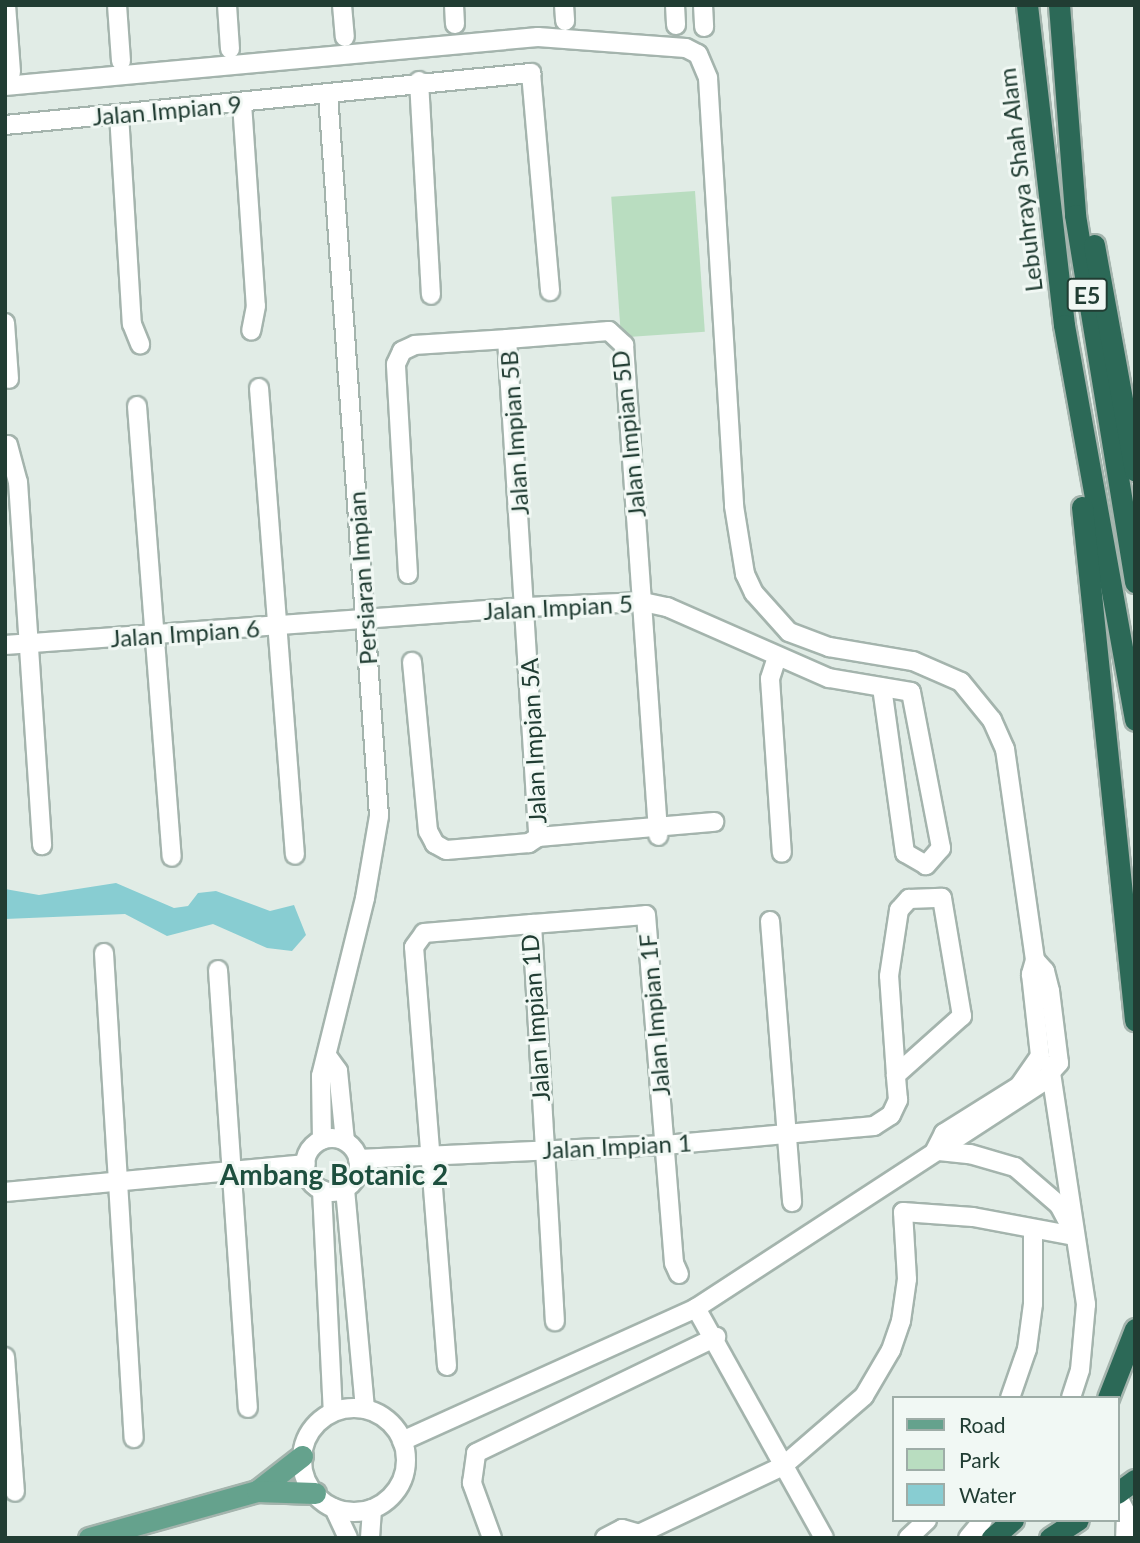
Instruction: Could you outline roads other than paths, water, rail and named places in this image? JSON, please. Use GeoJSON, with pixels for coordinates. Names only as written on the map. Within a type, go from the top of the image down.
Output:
{"type":"FeatureCollection","features":[{"type":"Feature","properties":{"kind":"highway","name":"Lebuhraya Shah Alam"},"geometry":{"type":"LineString","coordinates":[[1027,5],[1064,325],[1135,720]]}},
{"type":"Feature","properties":{"kind":"highway","name":"Lebuhraya Shah Alam"},"geometry":{"type":"LineString","coordinates":[[1059,5],[1063,78],[1105,424],[1135,582]]}},
{"type":"Feature","properties":{"kind":"highway"},"geometry":{"type":"LineString","coordinates":[[1063,78],[1135,470]]}},
{"type":"Feature","properties":{"kind":"highway"},"geometry":{"type":"LineString","coordinates":[[1064,325],[1135,1020]]}},
{"type":"Feature","properties":{"kind":"highway"},"geometry":{"type":"LineString","coordinates":[[1109,1396],[1135,1329]]}},
{"type":"Feature","properties":{"kind":"highway"},"geometry":{"type":"LineString","coordinates":[[1119,1492],[1135,1480]]}},
{"type":"Feature","properties":{"kind":"highway"},"geometry":{"type":"LineString","coordinates":[[1049,1538],[1075,1522]]}},
{"type":"Feature","properties":{"kind":"main road"},"geometry":{"type":"LineString","coordinates":[[257,1491],[302,1456]]}},
{"type":"Feature","properties":{"kind":"main road"},"geometry":{"type":"LineString","coordinates":[[89,1538],[257,1491],[315,1493]]}},
{"type":"Feature","properties":{"kind":"street"},"geometry":{"type":"LineString","coordinates":[[6,5],[8,79],[538,37],[686,48],[698,54],[708,78],[734,506],[745,574],[789,632],[813,643],[939,670],[977,699],[1005,749],[1035,960],[1031,974],[1040,1056],[1028,1076],[944,1133],[935,1151]]}},
{"type":"Feature","properties":{"kind":"street"},"geometry":{"type":"LineString","coordinates":[[117,5],[121,61]]}},
{"type":"Feature","properties":{"kind":"street"},"geometry":{"type":"LineString","coordinates":[[228,5],[230,49]]}},
{"type":"Feature","properties":{"kind":"street"},"geometry":{"type":"LineString","coordinates":[[342,5],[345,37]]}},
{"type":"Feature","properties":{"kind":"street"},"geometry":{"type":"LineString","coordinates":[[454,5],[455,24]]}},
{"type":"Feature","properties":{"kind":"street"},"geometry":{"type":"LineString","coordinates":[[675,5],[676,25]]}},
{"type":"Feature","properties":{"kind":"street"},"geometry":{"type":"LineString","coordinates":[[703,5],[704,27]]}},
{"type":"Feature","properties":{"kind":"street","name":"Jalan Impian 9"},"geometry":{"type":"LineString","coordinates":[[5,125],[328,94],[419,81],[531,73],[550,291]]}},
{"type":"Feature","properties":{"kind":"street"},"geometry":{"type":"LineString","coordinates":[[419,81],[431,295]]}},
{"type":"Feature","properties":{"kind":"street","name":"Persiaran Impian"},"geometry":{"type":"LineString","coordinates":[[322,1140],[321,1076],[328,1057],[377,845],[365,620],[328,94]]}},
{"type":"Feature","properties":{"kind":"street"},"geometry":{"type":"LineString","coordinates":[[242,103],[256,306],[251,331]]}},
{"type":"Feature","properties":{"kind":"street"},"geometry":{"type":"LineString","coordinates":[[119,114],[132,324],[141,345]]}},
{"type":"Feature","properties":{"kind":"street"},"geometry":{"type":"LineString","coordinates":[[5,323],[9,379]]}},
{"type":"Feature","properties":{"kind":"street","name":"Jalan Impian 5D"},"geometry":{"type":"LineString","coordinates":[[507,339],[609,331],[624,345],[658,832]]}},
{"type":"Feature","properties":{"kind":"street","name":"Jalan Impian 5B"},"geometry":{"type":"LineString","coordinates":[[408,574],[396,364],[402,351],[415,345],[507,339],[526,607]]}},
{"type":"Feature","properties":{"kind":"street"},"geometry":{"type":"LineString","coordinates":[[259,388],[295,855]]}},
{"type":"Feature","properties":{"kind":"street"},"geometry":{"type":"LineString","coordinates":[[137,407],[152,635],[172,857]]}},
{"type":"Feature","properties":{"kind":"street"},"geometry":{"type":"LineString","coordinates":[[8,445],[18,482],[42,845]]}},
{"type":"Feature","properties":{"kind":"street","name":"Jalan Impian 5"},"geometry":{"type":"LineString","coordinates":[[365,620],[526,607],[643,602],[829,678],[883,688],[903,688],[911,692],[941,848],[926,865],[905,853],[883,688]]}},
{"type":"Feature","properties":{"kind":"street","name":"Jalan Impian 5A"},"geometry":{"type":"LineString","coordinates":[[412,662],[428,831],[435,844],[446,850],[528,843],[538,837],[526,607]]}},
{"type":"Feature","properties":{"kind":"street","name":"Jalan Impian 6"},"geometry":{"type":"LineString","coordinates":[[5,645],[365,620]]}},
{"type":"Feature","properties":{"kind":"street"},"geometry":{"type":"LineString","coordinates":[[777,657],[770,680],[782,853]]}},
{"type":"Feature","properties":{"kind":"street"},"geometry":{"type":"LineString","coordinates":[[538,837],[658,832],[714,822]]}},
{"type":"Feature","properties":{"kind":"street"},"geometry":{"type":"LineString","coordinates":[[909,898],[942,898],[962,1016],[896,1075],[889,976],[899,910],[909,898]]}},
{"type":"Feature","properties":{"kind":"street","name":"Jalan Impian 1F"},"geometry":{"type":"LineString","coordinates":[[532,924],[646,915],[665,1145]]}},
{"type":"Feature","properties":{"kind":"street"},"geometry":{"type":"LineString","coordinates":[[770,921],[792,1202]]}},
{"type":"Feature","properties":{"kind":"street","name":"Jalan Impian 1D"},"geometry":{"type":"LineString","coordinates":[[428,1157],[414,947],[424,933],[532,924],[555,1321]]}},
{"type":"Feature","properties":{"kind":"street"},"geometry":{"type":"LineString","coordinates":[[104,953],[116,1183],[134,1437]]}},
{"type":"Feature","properties":{"kind":"street"},"geometry":{"type":"LineString","coordinates":[[402,1441],[696,1308],[935,1151],[951,1146],[1052,1075],[1059,1063],[1056,1031],[1045,971],[1035,960]]}},
{"type":"Feature","properties":{"kind":"street"},"geometry":{"type":"LineString","coordinates":[[218,970],[248,1408]]}},
{"type":"Feature","properties":{"kind":"street"},"geometry":{"type":"LineString","coordinates":[[1040,1037],[1052,1075],[1086,1304],[1080,1370],[1072,1396]]}},
{"type":"Feature","properties":{"kind":"street"},"geometry":{"type":"LineString","coordinates":[[322,1190],[345,1189],[355,1179],[358,1159],[345,1141],[338,1071],[328,1057]]}},
{"type":"Feature","properties":{"kind":"street","name":"Jalan Impian 1"},"geometry":{"type":"LineString","coordinates":[[358,1159],[665,1145],[874,1126],[891,1115],[898,1100],[896,1075]]}},
{"type":"Feature","properties":{"kind":"street"},"geometry":{"type":"LineString","coordinates":[[333,1412],[322,1190],[308,1177],[306,1164],[310,1150],[322,1140],[345,1141]]}},
{"type":"Feature","properties":{"kind":"street"},"geometry":{"type":"LineString","coordinates":[[665,1145],[674,1263],[679,1274]]}},
{"type":"Feature","properties":{"kind":"street"},"geometry":{"type":"LineString","coordinates":[[935,1151],[970,1154],[1015,1167],[1059,1205],[1075,1236]]}},
{"type":"Feature","properties":{"kind":"street"},"geometry":{"type":"LineString","coordinates":[[428,1157],[447,1366]]}},
{"type":"Feature","properties":{"kind":"street"},"geometry":{"type":"LineString","coordinates":[[5,1192],[306,1164]]}},
{"type":"Feature","properties":{"kind":"street"},"geometry":{"type":"LineString","coordinates":[[345,1189],[365,1409]]}},
{"type":"Feature","properties":{"kind":"street"},"geometry":{"type":"LineString","coordinates":[[605,1538],[622,1529],[638,1536],[783,1466],[863,1396],[891,1350],[907,1279],[903,1212],[973,1217],[1075,1236]]}},
{"type":"Feature","properties":{"kind":"street"},"geometry":{"type":"LineString","coordinates":[[1011,1396],[1032,1315],[1033,1229]]}},
{"type":"Feature","properties":{"kind":"street"},"geometry":{"type":"LineString","coordinates":[[327,1275],[354,1273]]}},
{"type":"Feature","properties":{"kind":"street"},"geometry":{"type":"LineString","coordinates":[[696,1308],[716,1337],[824,1538]]}},
{"type":"Feature","properties":{"kind":"street"},"geometry":{"type":"LineString","coordinates":[[330,1314],[357,1312]]}},
{"type":"Feature","properties":{"kind":"street"},"geometry":{"type":"LineString","coordinates":[[492,1538],[472,1465],[476,1453],[716,1337]]}},
{"type":"Feature","properties":{"kind":"street"},"geometry":{"type":"LineString","coordinates":[[5,1357],[15,1492]]}},
{"type":"Feature","properties":{"kind":"street"},"geometry":{"type":"LineString","coordinates":[[334,1508],[372,1508],[386,1501],[404,1473],[402,1441],[388,1420],[365,1409],[333,1412],[315,1425],[302,1456],[315,1493],[334,1508],[348,1538]]}},
{"type":"Feature","properties":{"kind":"street"},"geometry":{"type":"LineString","coordinates":[[1119,1498],[1126,1513],[1125,1538]]}},
{"type":"Feature","properties":{"kind":"street"},"geometry":{"type":"LineString","coordinates":[[370,1538],[372,1508]]}},
{"type":"Feature","properties":{"kind":"street"},"geometry":{"type":"LineString","coordinates":[[908,1538],[925,1522]]}},
{"type":"Feature","properties":{"kind":"street"},"geometry":{"type":"LineString","coordinates":[[968,1538],[981,1522]]}},
{"type":"Feature","properties":{"kind":"water"},"geometry":{"type":"Polygon","coordinates":[[[116,883],[174,908],[188,906],[198,893],[216,891],[270,911],[294,905],[306,935],[292,951],[267,948],[213,924],[167,936],[125,914],[5,919],[5,889],[39,895],[116,883]]]}},
{"type":"Feature","properties":{"kind":"district","name":"Ambang Botanic 2"},"geometry":{"type":"Point","coordinates":[334,1174]}}]}
